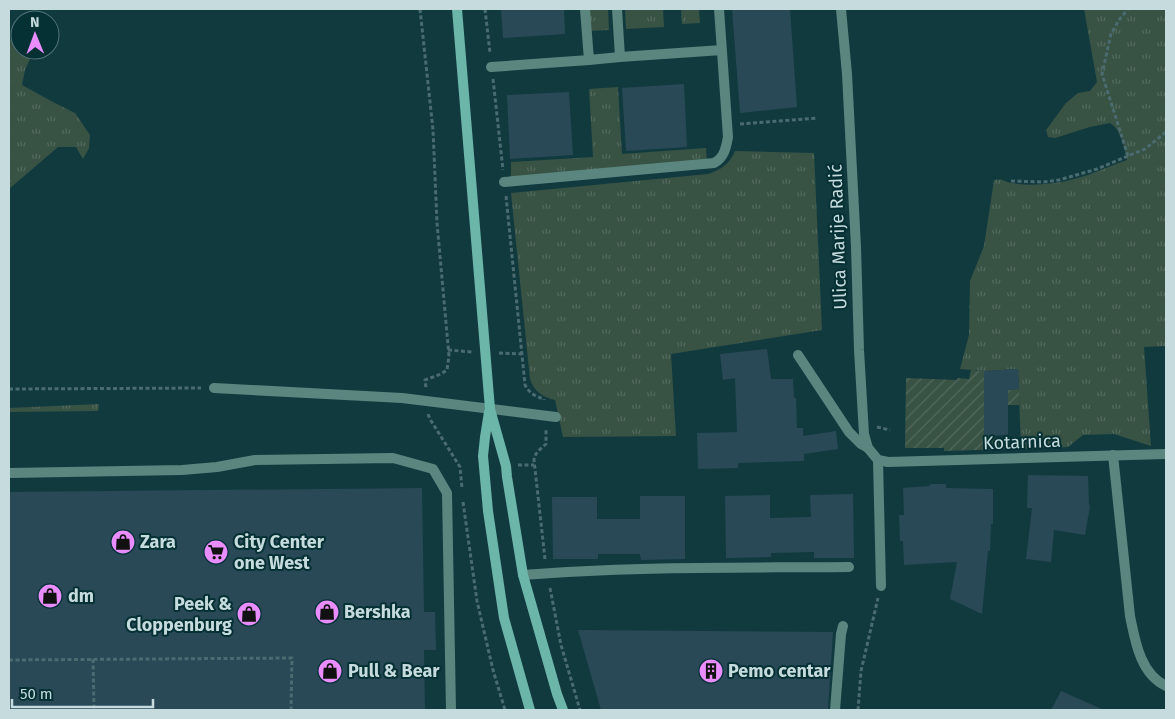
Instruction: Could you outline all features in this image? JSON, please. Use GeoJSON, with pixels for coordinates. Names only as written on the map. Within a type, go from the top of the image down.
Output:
{"type":"FeatureCollection","features":[{"type":"Feature","properties":{"kind":"street"},"geometry":{"type":"LineString","coordinates":[[457,9],[490,409],[506,466],[523,574],[563,710]]}},
{"type":"Feature","properties":{"kind":"street"},"geometry":{"type":"LineString","coordinates":[[585,9],[589,60]]}},
{"type":"Feature","properties":{"kind":"street"},"geometry":{"type":"LineString","coordinates":[[617,9],[620,57]]}},
{"type":"Feature","properties":{"kind":"street"},"geometry":{"type":"LineString","coordinates":[[504,182],[714,163],[720,160],[728,137],[728,124],[719,9]]}},
{"type":"Feature","properties":{"kind":"street","name":"Ulica Marije Radić"},"geometry":{"type":"LineString","coordinates":[[841,9],[847,74],[864,434],[868,448],[878,460]]}},
{"type":"Feature","properties":{"kind":"street"},"geometry":{"type":"LineString","coordinates":[[492,67],[722,50]]}},
{"type":"Feature","properties":{"kind":"street"},"geometry":{"type":"LineString","coordinates":[[798,355],[849,432],[860,444],[868,448]]}},
{"type":"Feature","properties":{"kind":"street"},"geometry":{"type":"LineString","coordinates":[[214,388],[402,398],[556,417]]}},
{"type":"Feature","properties":{"kind":"street"},"geometry":{"type":"LineString","coordinates":[[490,409],[483,456],[488,511],[504,618],[530,710]]}},
{"type":"Feature","properties":{"kind":"street","name":"Kotarnica"},"geometry":{"type":"LineString","coordinates":[[878,460],[888,462],[1166,454]]}},
{"type":"Feature","properties":{"kind":"street"},"geometry":{"type":"LineString","coordinates":[[1113,455],[1130,616],[1136,647],[1146,666],[1159,683],[1166,686]]}},
{"type":"Feature","properties":{"kind":"street"},"geometry":{"type":"LineString","coordinates":[[9,473],[182,470],[217,467],[255,460],[393,458],[433,469],[447,494],[451,710]]}},
{"type":"Feature","properties":{"kind":"street"},"geometry":{"type":"LineString","coordinates":[[878,460],[881,586]]}},
{"type":"Feature","properties":{"kind":"street"},"geometry":{"type":"LineString","coordinates":[[523,574],[664,568],[849,567]]}},
{"type":"Feature","properties":{"kind":"street"},"geometry":{"type":"LineString","coordinates":[[835,710],[842,626]]}},
{"type":"Feature","properties":{"kind":"path"},"geometry":{"type":"LineString","coordinates":[[420,9],[433,130],[437,223],[448,350],[447,370],[425,380],[426,385]]}},
{"type":"Feature","properties":{"kind":"path"},"geometry":{"type":"LineString","coordinates":[[485,9],[525,385],[533,394],[544,399],[545,403]]}},
{"type":"Feature","properties":{"kind":"path"},"geometry":{"type":"LineString","coordinates":[[1128,9],[1111,34],[1102,74],[1128,156]]}},
{"type":"Feature","properties":{"kind":"path"},"geometry":{"type":"LineString","coordinates":[[728,124],[817,118]]}},
{"type":"Feature","properties":{"kind":"path"},"geometry":{"type":"LineString","coordinates":[[1011,180],[1043,182],[1059,180],[1096,169],[1145,149],[1166,132]]}},
{"type":"Feature","properties":{"kind":"path"},"geometry":{"type":"LineString","coordinates":[[448,350],[463,351]]}},
{"type":"Feature","properties":{"kind":"path"},"geometry":{"type":"LineString","coordinates":[[511,354],[522,354]]}},
{"type":"Feature","properties":{"kind":"path"},"geometry":{"type":"LineString","coordinates":[[9,389],[214,388]]}},
{"type":"Feature","properties":{"kind":"path"},"geometry":{"type":"LineString","coordinates":[[428,414],[460,466],[462,491]]}},
{"type":"Feature","properties":{"kind":"path"},"geometry":{"type":"LineString","coordinates":[[874,426],[890,430]]}},
{"type":"Feature","properties":{"kind":"path"},"geometry":{"type":"LineString","coordinates":[[525,465],[534,465]]}},
{"type":"Feature","properties":{"kind":"path"},"geometry":{"type":"LineString","coordinates":[[460,466],[468,466]]}},
{"type":"Feature","properties":{"kind":"path"},"geometry":{"type":"LineString","coordinates":[[463,501],[477,601],[493,670],[505,710]]}},
{"type":"Feature","properties":{"kind":"path"},"geometry":{"type":"LineString","coordinates":[[858,710],[861,672],[881,586]]}},
{"type":"Feature","properties":{"kind":"path"},"geometry":{"type":"LineString","coordinates":[[9,660],[292,658],[291,710]]}},
{"type":"Feature","properties":{"kind":"path"},"geometry":{"type":"LineString","coordinates":[[93,659],[94,710]]}},
{"type":"Feature","properties":{"kind":"green space"},"geometry":{"type":"Polygon","coordinates":[[[588,9],[608,9],[609,30],[589,31],[588,9]]]}},
{"type":"Feature","properties":{"kind":"green space"},"geometry":{"type":"Polygon","coordinates":[[[625,9],[663,9],[664,27],[626,29],[625,9]]]}},
{"type":"Feature","properties":{"kind":"green space"},"geometry":{"type":"Polygon","coordinates":[[[681,9],[699,9],[700,23],[682,24],[681,9]]]}},
{"type":"Feature","properties":{"kind":"green space"},"geometry":{"type":"Polygon","coordinates":[[[1084,9],[1166,9],[1166,346],[1144,347],[1151,446],[1114,434],[1083,435],[1068,447],[1021,449],[1018,369],[986,371],[960,369],[969,335],[970,281],[984,246],[994,180],[1000,179],[1009,183],[1036,185],[1055,183],[1086,175],[1127,160],[1120,135],[1110,123],[1055,138],[1048,137],[1046,130],[1066,103],[1078,93],[1090,91],[1097,82],[1084,9]]]}},
{"type":"Feature","properties":{"kind":"green space"},"geometry":{"type":"Polygon","coordinates":[[[9,41],[10,60],[30,60],[22,85],[75,113],[90,135],[89,148],[83,159],[76,147],[58,147],[9,189],[9,41]]]}},
{"type":"Feature","properties":{"kind":"green space"},"geometry":{"type":"Polygon","coordinates":[[[618,87],[622,154],[706,148],[707,166],[511,178],[511,162],[593,157],[589,89],[618,87]]]}},
{"type":"Feature","properties":{"kind":"green space"},"geometry":{"type":"Polygon","coordinates":[[[735,151],[814,153],[822,330],[671,354],[676,436],[563,437],[555,400],[540,393],[530,379],[511,193],[708,174],[724,166],[735,151]]]}},
{"type":"Feature","properties":{"kind":"green space"},"geometry":{"type":"Polygon","coordinates":[[[971,370],[987,371],[988,391],[1019,389],[1019,405],[1008,405],[995,436],[995,441],[1005,441],[1006,438],[1010,438],[1010,449],[944,451],[944,448],[905,448],[906,378],[969,379],[971,370]]]}},
{"type":"Feature","properties":{"kind":"green space"},"geometry":{"type":"Polygon","coordinates":[[[99,404],[98,411],[9,412],[9,408],[99,404]]]}},
{"type":"Feature","properties":{"kind":"building"},"geometry":{"type":"Polygon","coordinates":[[[501,9],[564,9],[565,34],[503,38],[501,9]]]}},
{"type":"Feature","properties":{"kind":"building"},"geometry":{"type":"Polygon","coordinates":[[[732,9],[790,9],[797,107],[740,113],[732,9]]]}},
{"type":"Feature","properties":{"kind":"building"},"geometry":{"type":"Polygon","coordinates":[[[684,84],[687,147],[626,151],[622,88],[684,84]]]}},
{"type":"Feature","properties":{"kind":"building"},"geometry":{"type":"Polygon","coordinates":[[[569,92],[573,155],[510,159],[507,95],[569,92]]]}},
{"type":"Feature","properties":{"kind":"building"},"geometry":{"type":"Polygon","coordinates":[[[767,349],[771,379],[793,379],[797,428],[803,428],[803,436],[836,431],[838,449],[804,454],[804,461],[738,463],[738,468],[698,469],[697,433],[737,432],[735,378],[723,380],[720,354],[767,349]]]}},
{"type":"Feature","properties":{"kind":"building"},"geometry":{"type":"Polygon","coordinates":[[[1018,369],[1019,389],[1008,390],[1008,435],[984,436],[984,371],[1018,369]]]}},
{"type":"Feature","properties":{"kind":"building"},"geometry":{"type":"Polygon","coordinates":[[[1028,475],[1088,476],[1090,506],[1085,535],[1054,530],[1051,562],[1026,559],[1032,508],[1027,508],[1028,475]]]}},
{"type":"Feature","properties":{"kind":"building"},"geometry":{"type":"Polygon","coordinates":[[[930,484],[946,484],[946,488],[993,489],[993,524],[991,524],[990,551],[988,551],[982,614],[950,599],[957,562],[904,565],[903,541],[900,541],[899,515],[904,515],[903,488],[930,486],[930,484]]]}},
{"type":"Feature","properties":{"kind":"building","name":"City Center one West"},"geometry":{"type":"Polygon","coordinates":[[[422,488],[424,612],[435,612],[436,650],[424,650],[425,710],[9,710],[9,492],[422,488]]]}},
{"type":"Feature","properties":{"kind":"building"},"geometry":{"type":"Polygon","coordinates":[[[853,494],[854,558],[814,558],[814,552],[771,553],[771,557],[726,558],[725,496],[770,495],[770,518],[811,517],[810,495],[853,494]]]}},
{"type":"Feature","properties":{"kind":"building"},"geometry":{"type":"Polygon","coordinates":[[[640,496],[685,496],[685,559],[641,560],[640,554],[598,554],[598,559],[553,559],[552,497],[597,497],[597,519],[640,519],[640,496]]]}},
{"type":"Feature","properties":{"kind":"building","name":"Pemo centar"},"geometry":{"type":"Polygon","coordinates":[[[578,630],[833,632],[828,710],[601,710],[578,630]]]}},
{"type":"Feature","properties":{"kind":"building"},"geometry":{"type":"Polygon","coordinates":[[[1061,691],[1104,710],[1051,710],[1061,691]]]}},
{"type":"Feature","properties":{"kind":"place","name":"Zara"},"geometry":{"type":"Point","coordinates":[123,542]}},
{"type":"Feature","properties":{"kind":"place","name":"City Center one West"},"geometry":{"type":"Point","coordinates":[216,552]}},
{"type":"Feature","properties":{"kind":"place","name":"dm"},"geometry":{"type":"Point","coordinates":[50,596]}},
{"type":"Feature","properties":{"kind":"place","name":"Bershka"},"geometry":{"type":"Point","coordinates":[327,612]}},
{"type":"Feature","properties":{"kind":"place","name":"Peek & Cloppenburg"},"geometry":{"type":"Point","coordinates":[249,614]}},
{"type":"Feature","properties":{"kind":"place","name":"Pull & Bear"},"geometry":{"type":"Point","coordinates":[330,671]}},
{"type":"Feature","properties":{"kind":"place","name":"Pemo centar"},"geometry":{"type":"Point","coordinates":[711,671]}}]}
